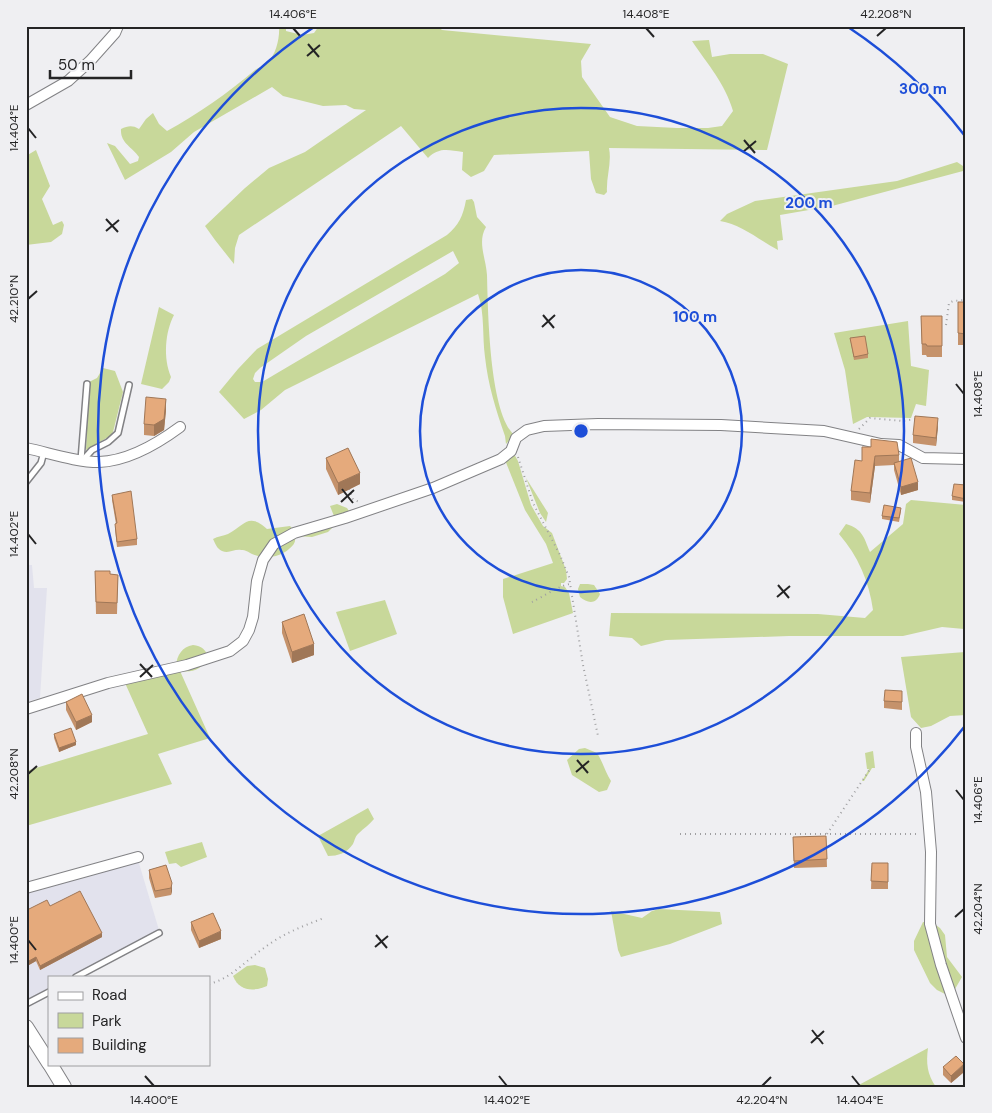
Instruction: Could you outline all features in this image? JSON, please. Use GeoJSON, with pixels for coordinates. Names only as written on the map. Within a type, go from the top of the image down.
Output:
{"type":"FeatureCollection","features":[{"type":"Feature","properties":{"kind":"main road"},"geometry":{"type":"LineString","coordinates":[[26,1027],[48,1061]]}},
{"type":"Feature","properties":{"kind":"main road"},"geometry":{"type":"LineString","coordinates":[[51,1066],[64,1087]]}},
{"type":"Feature","properties":{"kind":"street"},"geometry":{"type":"LineString","coordinates":[[26,105],[68,81],[115,34],[118,26]]}},
{"type":"Feature","properties":{"kind":"street"},"geometry":{"type":"LineString","coordinates":[[26,709],[108,683],[187,665],[230,651],[243,641],[249,630],[253,617],[257,582],[263,560],[274,544],[294,533],[433,488],[501,459],[512,449],[516,438],[527,430],[544,426],[721,425],[824,431],[881,444],[899,445],[922,458],[966,459]]}},
{"type":"Feature","properties":{"kind":"street"},"geometry":{"type":"LineString","coordinates":[[26,448],[100,462],[124,458],[163,439],[180,427]]}},
{"type":"Feature","properties":{"kind":"street"},"geometry":{"type":"LineString","coordinates":[[916,732],[916,747],[926,792],[931,852],[930,924],[952,1000],[966,1038]]}},
{"type":"Feature","properties":{"kind":"street"},"geometry":{"type":"LineString","coordinates":[[26,888],[138,858]]}},
{"type":"Feature","properties":{"kind":"lane"},"geometry":{"type":"LineString","coordinates":[[82,460],[87,384]]}},
{"type":"Feature","properties":{"kind":"lane"},"geometry":{"type":"LineString","coordinates":[[82,460],[92,450],[108,442],[118,433],[129,385]]}},
{"type":"Feature","properties":{"kind":"lane"},"geometry":{"type":"LineString","coordinates":[[26,482],[40,463],[44,452]]}},
{"type":"Feature","properties":{"kind":"lane"},"geometry":{"type":"LineString","coordinates":[[78,976],[159,933]]}},
{"type":"Feature","properties":{"kind":"lane"},"geometry":{"type":"LineString","coordinates":[[26,1004],[48,993]]}},
{"type":"Feature","properties":{"kind":"path"},"geometry":{"type":"LineString","coordinates":[[946,325],[949,303],[966,300]]}},
{"type":"Feature","properties":{"kind":"path"},"geometry":{"type":"LineString","coordinates":[[856,438],[861,425],[870,418],[902,421],[919,419]]}},
{"type":"Feature","properties":{"kind":"path"},"geometry":{"type":"LineString","coordinates":[[512,449],[520,460],[533,503],[560,555],[570,584],[583,665],[598,736]]}},
{"type":"Feature","properties":{"kind":"path"},"geometry":{"type":"LineString","coordinates":[[349,489],[354,499],[362,503]]}},
{"type":"Feature","properties":{"kind":"path"},"geometry":{"type":"LineString","coordinates":[[532,602],[570,584]]}},
{"type":"Feature","properties":{"kind":"path"},"geometry":{"type":"LineString","coordinates":[[827,834],[870,770]]}},
{"type":"Feature","properties":{"kind":"path"},"geometry":{"type":"LineString","coordinates":[[680,834],[924,834],[929,836]]}},
{"type":"Feature","properties":{"kind":"path"},"geometry":{"type":"LineString","coordinates":[[210,984],[222,981],[264,947],[288,933],[324,918]]}},
{"type":"Feature","properties":{"kind":"shaded area"},"geometry":{"type":"Polygon","coordinates":[[[26,565],[32,565],[34,588],[47,588],[40,698],[26,702],[26,565]]]}},
{"type":"Feature","properties":{"kind":"shaded area"},"geometry":{"type":"Polygon","coordinates":[[[138,860],[159,930],[72,976],[48,976],[48,989],[26,1000],[26,891],[138,860]]]}},
{"type":"Feature","properties":{"kind":"green space"},"geometry":{"type":"Polygon","coordinates":[[[279,26],[286,26],[286,31],[302,35],[314,33],[319,26],[437,26],[442,30],[591,44],[581,61],[582,77],[610,117],[637,126],[708,128],[722,126],[733,111],[721,83],[692,41],[709,40],[712,57],[730,54],[763,54],[788,64],[767,150],[609,148],[607,192],[604,195],[596,193],[591,179],[589,151],[494,155],[484,171],[471,177],[462,170],[463,152],[440,151],[428,158],[401,126],[239,235],[235,248],[234,264],[205,226],[269,168],[305,152],[366,110],[354,109],[346,105],[323,106],[283,96],[272,87],[194,132],[171,152],[125,180],[107,143],[115,146],[130,164],[138,161],[139,157],[122,138],[121,129],[130,126],[139,129],[153,113],[159,124],[167,131],[201,110],[271,59],[277,46],[279,26]]]}},
{"type":"Feature","properties":{"kind":"green space"},"geometry":{"type":"Polygon","coordinates":[[[36,150],[50,186],[42,199],[53,225],[62,221],[64,225],[62,234],[51,242],[26,245],[26,156],[36,150]]]}},
{"type":"Feature","properties":{"kind":"green space"},"geometry":{"type":"Polygon","coordinates":[[[957,162],[963,166],[963,171],[832,206],[780,215],[783,240],[777,241],[778,250],[735,225],[720,221],[727,214],[755,201],[897,181],[957,162]]]}},
{"type":"Feature","properties":{"kind":"green space"},"geometry":{"type":"Polygon","coordinates":[[[472,199],[477,217],[486,227],[483,233],[482,244],[487,275],[491,359],[499,405],[506,423],[514,435],[506,444],[488,378],[482,309],[478,294],[285,390],[261,410],[244,419],[219,392],[257,349],[447,235],[460,220],[466,200],[472,199]],[[453,251],[306,336],[260,368],[255,373],[253,379],[255,382],[262,382],[445,274],[459,263],[453,251]]]}},
{"type":"Feature","properties":{"kind":"green space"},"geometry":{"type":"Polygon","coordinates":[[[159,307],[174,315],[166,345],[168,370],[171,377],[162,389],[141,384],[159,307]]]}},
{"type":"Feature","properties":{"kind":"green space"},"geometry":{"type":"Polygon","coordinates":[[[908,321],[911,366],[929,370],[926,406],[916,404],[911,418],[867,417],[853,424],[845,370],[834,333],[908,321]]]}},
{"type":"Feature","properties":{"kind":"green space"},"geometry":{"type":"Polygon","coordinates":[[[103,368],[115,371],[123,392],[113,432],[110,436],[86,450],[89,382],[97,378],[103,368]]]}},
{"type":"Feature","properties":{"kind":"green space"},"geometry":{"type":"Polygon","coordinates":[[[514,454],[518,461],[531,505],[543,526],[552,533],[566,570],[567,579],[564,583],[561,583],[561,586],[565,587],[569,593],[573,613],[513,634],[503,597],[503,579],[553,563],[546,544],[525,510],[505,460],[514,454]]]}},
{"type":"Feature","properties":{"kind":"green space"},"geometry":{"type":"Polygon","coordinates":[[[526,478],[548,513],[546,522],[540,513],[526,478]]]}},
{"type":"Feature","properties":{"kind":"green space"},"geometry":{"type":"Polygon","coordinates":[[[911,500],[966,505],[966,715],[950,716],[931,726],[921,728],[911,717],[901,657],[965,652],[964,629],[942,627],[903,636],[789,636],[666,640],[641,646],[632,638],[609,636],[611,613],[818,614],[865,618],[873,610],[869,589],[862,569],[852,551],[839,534],[846,524],[852,526],[862,535],[870,552],[903,524],[906,504],[911,500]]]}},
{"type":"Feature","properties":{"kind":"green space"},"geometry":{"type":"Polygon","coordinates":[[[337,504],[347,508],[349,511],[328,532],[312,537],[295,536],[295,542],[292,546],[276,556],[261,557],[243,550],[225,552],[216,546],[213,539],[228,534],[251,521],[261,524],[267,529],[290,526],[294,530],[334,516],[330,506],[337,504]]]}},
{"type":"Feature","properties":{"kind":"green space"},"geometry":{"type":"Polygon","coordinates":[[[580,584],[594,585],[600,594],[598,598],[588,602],[580,597],[578,589],[580,584]]]}},
{"type":"Feature","properties":{"kind":"green space"},"geometry":{"type":"Polygon","coordinates":[[[385,600],[397,634],[350,651],[336,612],[385,600]]]}},
{"type":"Feature","properties":{"kind":"green space"},"geometry":{"type":"Polygon","coordinates":[[[193,645],[203,648],[209,658],[196,669],[180,671],[210,738],[158,754],[172,784],[26,826],[26,771],[148,734],[125,683],[176,666],[181,652],[193,645]]]}},
{"type":"Feature","properties":{"kind":"green space"},"geometry":{"type":"Polygon","coordinates":[[[585,748],[597,753],[599,756],[611,781],[607,790],[599,792],[572,775],[567,760],[579,749],[585,748]]]}},
{"type":"Feature","properties":{"kind":"green space"},"geometry":{"type":"Polygon","coordinates":[[[873,751],[875,768],[872,768],[864,781],[862,781],[869,769],[867,769],[865,753],[873,751]]]}},
{"type":"Feature","properties":{"kind":"green space"},"geometry":{"type":"Polygon","coordinates":[[[368,808],[374,819],[358,834],[351,847],[342,853],[328,856],[318,836],[368,808]]]}},
{"type":"Feature","properties":{"kind":"green space"},"geometry":{"type":"Polygon","coordinates":[[[202,842],[207,857],[181,867],[176,863],[169,864],[165,852],[202,842]]]}},
{"type":"Feature","properties":{"kind":"green space"},"geometry":{"type":"Polygon","coordinates":[[[659,909],[720,912],[722,924],[670,944],[621,957],[611,911],[642,918],[652,911],[659,909]]]}},
{"type":"Feature","properties":{"kind":"green space"},"geometry":{"type":"Polygon","coordinates":[[[923,922],[933,923],[945,935],[947,957],[962,977],[955,989],[945,994],[937,990],[930,983],[914,950],[914,941],[923,922]]]}},
{"type":"Feature","properties":{"kind":"green space"},"geometry":{"type":"Polygon","coordinates":[[[255,965],[265,968],[268,979],[267,986],[247,989],[239,985],[233,976],[247,966],[255,965]]]}},
{"type":"Feature","properties":{"kind":"green space"},"geometry":{"type":"Polygon","coordinates":[[[928,1048],[928,1068],[936,1087],[855,1087],[928,1048]]]}},
{"type":"Feature","properties":{"kind":"building"},"geometry":{"type":"Polygon","coordinates":[[[958,302],[966,302],[966,334],[958,333],[958,302]]]}},
{"type":"Feature","properties":{"kind":"building"},"geometry":{"type":"Polygon","coordinates":[[[921,316],[942,316],[942,346],[922,344],[921,316]]]}},
{"type":"Feature","properties":{"kind":"building"},"geometry":{"type":"Polygon","coordinates":[[[865,336],[868,354],[854,357],[850,338],[865,336]]]}},
{"type":"Feature","properties":{"kind":"building"},"geometry":{"type":"Polygon","coordinates":[[[146,397],[166,399],[164,419],[154,425],[144,424],[146,397]]]}},
{"type":"Feature","properties":{"kind":"building"},"geometry":{"type":"Polygon","coordinates":[[[915,416],[938,418],[936,438],[913,435],[915,416]]]}},
{"type":"Feature","properties":{"kind":"building"},"geometry":{"type":"Polygon","coordinates":[[[871,439],[897,442],[899,455],[875,456],[870,493],[851,491],[855,460],[862,461],[862,447],[871,447],[871,439]]]}},
{"type":"Feature","properties":{"kind":"building"},"geometry":{"type":"Polygon","coordinates":[[[348,448],[360,473],[338,483],[326,458],[348,448]]]}},
{"type":"Feature","properties":{"kind":"building"},"geometry":{"type":"Polygon","coordinates":[[[911,458],[918,482],[901,487],[894,463],[911,458]]]}},
{"type":"Feature","properties":{"kind":"building"},"geometry":{"type":"Polygon","coordinates":[[[954,484],[966,485],[966,499],[952,496],[954,484]]]}},
{"type":"Feature","properties":{"kind":"building"},"geometry":{"type":"Polygon","coordinates":[[[131,491],[137,539],[117,542],[115,524],[117,523],[112,495],[131,491]]]}},
{"type":"Feature","properties":{"kind":"building"},"geometry":{"type":"Polygon","coordinates":[[[884,505],[901,508],[899,518],[882,516],[884,505]]]}},
{"type":"Feature","properties":{"kind":"building"},"geometry":{"type":"Polygon","coordinates":[[[95,571],[110,571],[110,574],[118,575],[117,603],[96,602],[95,571]]]}},
{"type":"Feature","properties":{"kind":"building"},"geometry":{"type":"Polygon","coordinates":[[[304,614],[314,644],[292,652],[282,622],[304,614]]]}},
{"type":"Feature","properties":{"kind":"building"},"geometry":{"type":"Polygon","coordinates":[[[885,690],[902,691],[902,702],[884,701],[885,690]]]}},
{"type":"Feature","properties":{"kind":"building"},"geometry":{"type":"Polygon","coordinates":[[[82,694],[92,715],[76,722],[66,702],[82,694]]]}},
{"type":"Feature","properties":{"kind":"building"},"geometry":{"type":"Polygon","coordinates":[[[71,728],[76,742],[59,748],[54,734],[71,728]]]}},
{"type":"Feature","properties":{"kind":"building"},"geometry":{"type":"Polygon","coordinates":[[[826,836],[827,859],[794,861],[793,837],[826,836]]]}},
{"type":"Feature","properties":{"kind":"building"},"geometry":{"type":"Polygon","coordinates":[[[872,863],[888,863],[888,882],[871,881],[872,863]]]}},
{"type":"Feature","properties":{"kind":"building"},"geometry":{"type":"Polygon","coordinates":[[[166,865],[172,883],[171,888],[155,891],[149,870],[166,865]]]}},
{"type":"Feature","properties":{"kind":"building"},"geometry":{"type":"Polygon","coordinates":[[[80,891],[102,933],[40,966],[36,957],[29,961],[26,956],[26,908],[27,910],[47,900],[50,906],[80,891]]]}},
{"type":"Feature","properties":{"kind":"building"},"geometry":{"type":"Polygon","coordinates":[[[213,913],[221,931],[199,941],[191,922],[213,913]]]}},
{"type":"Feature","properties":{"kind":"building"},"geometry":{"type":"Polygon","coordinates":[[[956,1056],[964,1064],[951,1076],[943,1067],[956,1056]]]}}]}
